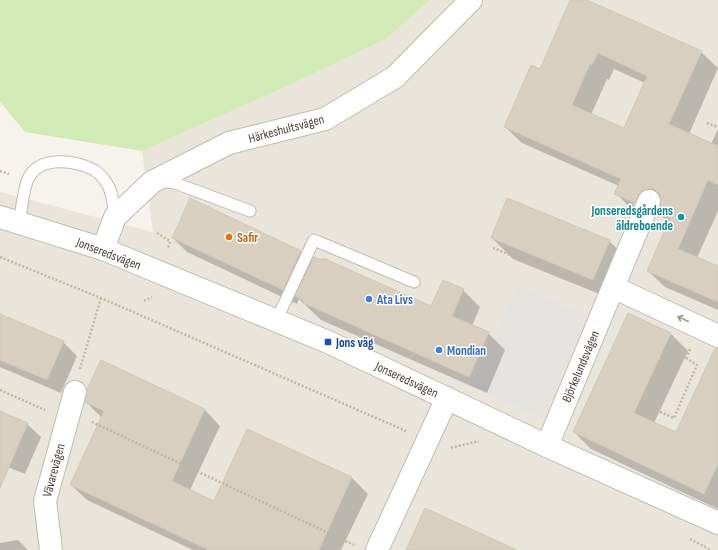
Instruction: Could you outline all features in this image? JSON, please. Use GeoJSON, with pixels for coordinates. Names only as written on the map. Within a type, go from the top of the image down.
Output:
{"type":"FeatureCollection","features":[{"type":"Feature","properties":{"kind":"street","name":"Härkeshultsvägen"},"geometry":{"type":"LineString","coordinates":[[103,249],[115,217],[152,182],[229,143],[326,119],[395,77],[471,0]]}},
{"type":"Feature","properties":{"kind":"street","name":"Björkelundsvägen"},"geometry":{"type":"LineString","coordinates":[[547,446],[649,201]]}},
{"type":"Feature","properties":{"kind":"street","name":"Jonseredsvägen"},"geometry":{"type":"LineString","coordinates":[[10,219],[103,249],[328,342],[547,446],[718,523]]}},
{"type":"Feature","properties":{"kind":"street"},"geometry":{"type":"LineString","coordinates":[[612,291],[699,326],[718,336]]}},
{"type":"Feature","properties":{"kind":"street","name":"Vävarevägen"},"geometry":{"type":"LineString","coordinates":[[51,550],[44,501],[75,392]]}},
{"type":"Feature","properties":{"kind":"street"},"geometry":{"type":"LineString","coordinates":[[368,548],[427,441],[447,398]]}},
{"type":"Feature","properties":{"kind":"lane"},"geometry":{"type":"LineString","coordinates":[[10,219],[34,170],[44,164],[59,162],[76,163],[95,171],[108,185],[112,196],[115,217]]}},
{"type":"Feature","properties":{"kind":"lane"},"geometry":{"type":"LineString","coordinates":[[156,180],[175,183],[250,211]]}},
{"type":"Feature","properties":{"kind":"lane"},"geometry":{"type":"LineString","coordinates":[[276,320],[314,240],[414,282]]}},
{"type":"Feature","properties":{"kind":"path"},"geometry":{"type":"LineString","coordinates":[[707,123],[718,128]]}},
{"type":"Feature","properties":{"kind":"path"},"geometry":{"type":"LineString","coordinates":[[494,248],[612,291]]}},
{"type":"Feature","properties":{"kind":"path"},"geometry":{"type":"LineString","coordinates":[[0,257],[101,298],[447,449],[475,442],[482,442]]}},
{"type":"Feature","properties":{"kind":"path"},"geometry":{"type":"LineString","coordinates":[[75,392],[82,358],[101,298]]}},
{"type":"Feature","properties":{"kind":"path"},"geometry":{"type":"LineString","coordinates":[[144,301],[152,298]]}},
{"type":"Feature","properties":{"kind":"path"},"geometry":{"type":"LineString","coordinates":[[686,358],[699,326]]}},
{"type":"Feature","properties":{"kind":"path"},"geometry":{"type":"LineString","coordinates":[[666,350],[686,358],[697,365],[674,418],[644,405],[666,350]]}},
{"type":"Feature","properties":{"kind":"path"},"geometry":{"type":"LineString","coordinates":[[0,390],[67,419],[88,420],[368,548]]}},
{"type":"Feature","properties":{"kind":"path"},"geometry":{"type":"LineString","coordinates":[[683,536],[711,550]]}},
{"type":"Feature","properties":{"kind":"shaded area"},"geometry":{"type":"Polygon","coordinates":[[[430,0],[718,0],[718,550],[0,550],[0,192],[153,232],[142,151],[283,88],[386,39],[430,0]]]}},
{"type":"Feature","properties":{"kind":"shaded area"},"geometry":{"type":"Polygon","coordinates":[[[518,284],[588,317],[541,418],[471,385],[518,284]]]}},
{"type":"Feature","properties":{"kind":"green space"},"geometry":{"type":"Polygon","coordinates":[[[0,0],[430,0],[386,39],[283,88],[142,151],[25,132],[0,102],[0,0]]]}},
{"type":"Feature","properties":{"kind":"building"},"geometry":{"type":"Polygon","coordinates":[[[570,0],[587,0],[702,51],[669,124],[718,146],[718,185],[708,180],[678,249],[718,266],[718,302],[647,271],[670,218],[658,213],[661,200],[659,193],[653,189],[641,191],[635,203],[614,194],[621,179],[504,127],[531,65],[540,69],[570,0]],[[598,53],[592,65],[590,64],[572,105],[624,128],[647,76],[598,53]]]}},
{"type":"Feature","properties":{"kind":"building"},"geometry":{"type":"Polygon","coordinates":[[[190,198],[301,251],[283,290],[172,238],[190,198]]]}},
{"type":"Feature","properties":{"kind":"building"},"geometry":{"type":"Polygon","coordinates":[[[507,198],[610,240],[593,280],[491,238],[507,198]]]}},
{"type":"Feature","properties":{"kind":"building"},"geometry":{"type":"Polygon","coordinates":[[[314,257],[322,260],[323,258],[431,306],[443,280],[464,289],[452,316],[489,332],[469,377],[303,303],[304,301],[295,296],[314,257]]]}},
{"type":"Feature","properties":{"kind":"building"},"geometry":{"type":"Polygon","coordinates":[[[628,313],[671,333],[634,413],[676,432],[715,348],[718,348],[718,464],[704,494],[573,432],[628,313]]]}},
{"type":"Feature","properties":{"kind":"building"},"geometry":{"type":"Polygon","coordinates":[[[0,314],[64,341],[47,380],[0,360],[0,314]]]}},
{"type":"Feature","properties":{"kind":"building"},"geometry":{"type":"Polygon","coordinates":[[[101,360],[205,409],[172,481],[214,501],[247,429],[352,477],[319,550],[209,550],[70,485],[104,411],[85,402],[87,389],[101,360]]]}},
{"type":"Feature","properties":{"kind":"building"},"geometry":{"type":"Polygon","coordinates":[[[0,411],[28,423],[0,488],[0,411]]]}},
{"type":"Feature","properties":{"kind":"building"},"geometry":{"type":"Polygon","coordinates":[[[425,508],[517,550],[406,550],[425,508]]]}},
{"type":"Feature","properties":{"kind":"place","name":"Jonseredsgårdens äldreboende"},"geometry":{"type":"Point","coordinates":[681,217]}},
{"type":"Feature","properties":{"kind":"place","name":"Safir"},"geometry":{"type":"Point","coordinates":[229,237]}},
{"type":"Feature","properties":{"kind":"place","name":"Ata Livs"},"geometry":{"type":"Point","coordinates":[369,299]}},
{"type":"Feature","properties":{"kind":"place","name":"Jons väg"},"geometry":{"type":"Point","coordinates":[328,342]}},
{"type":"Feature","properties":{"kind":"place","name":"Mondian"},"geometry":{"type":"Point","coordinates":[439,350]}}]}
